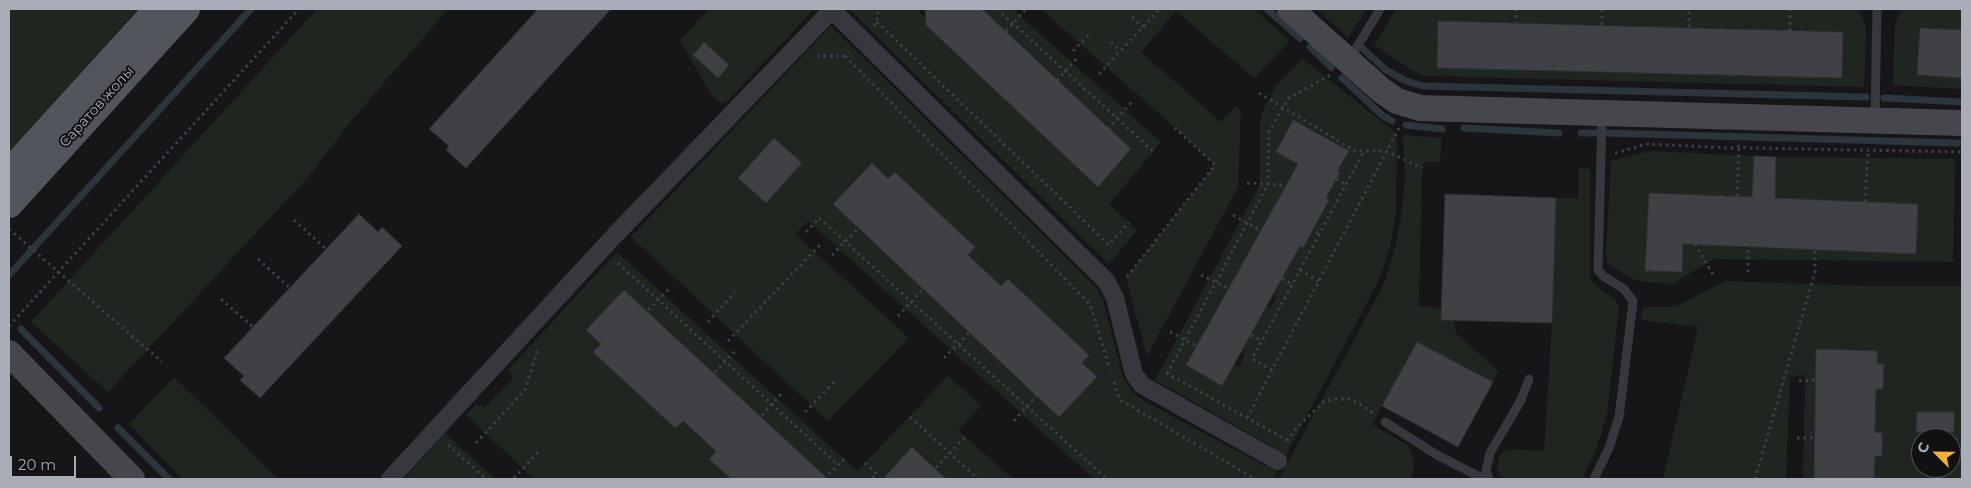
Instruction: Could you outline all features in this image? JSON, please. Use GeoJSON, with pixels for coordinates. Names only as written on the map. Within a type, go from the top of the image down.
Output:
{"type":"FeatureCollection","features":[{"type":"Feature","properties":{"kind":"main road","name":"Саратов жолы"},"geometry":{"type":"LineString","coordinates":[[9,173],[158,9]]}},
{"type":"Feature","properties":{"kind":"main road","name":"Саратов жолы"},"geometry":{"type":"LineString","coordinates":[[9,204],[186,9]]}},
{"type":"Feature","properties":{"kind":"street"},"geometry":{"type":"LineString","coordinates":[[390,479],[615,235],[832,9],[1107,282],[1115,298],[1134,374],[1142,385],[1278,461]]}},
{"type":"Feature","properties":{"kind":"street"},"geometry":{"type":"LineString","coordinates":[[1290,9],[1381,90],[1397,101],[1430,110],[1962,123]]}},
{"type":"Feature","properties":{"kind":"street"},"geometry":{"type":"LineString","coordinates":[[9,353],[132,479]]}},
{"type":"Feature","properties":{"kind":"lane"},"geometry":{"type":"LineString","coordinates":[[1350,62],[1380,9]]}},
{"type":"Feature","properties":{"kind":"lane"},"geometry":{"type":"LineString","coordinates":[[1875,121],[1877,9]]}},
{"type":"Feature","properties":{"kind":"lane"},"geometry":{"type":"LineString","coordinates":[[1594,479],[1609,448],[1619,417],[1634,301],[1624,289],[1603,276],[1598,270],[1602,113]]}},
{"type":"Feature","properties":{"kind":"lane"},"geometry":{"type":"LineString","coordinates":[[1489,479],[1486,471],[1490,453],[1521,400],[1529,379]]}},
{"type":"Feature","properties":{"kind":"lane"},"geometry":{"type":"LineString","coordinates":[[1385,422],[1437,455],[1484,479]]}},
{"type":"Feature","properties":{"kind":"path"},"geometry":{"type":"LineString","coordinates":[[9,326],[299,9]]}},
{"type":"Feature","properties":{"kind":"path"},"geometry":{"type":"LineString","coordinates":[[814,56],[845,56],[877,22],[878,9]]}},
{"type":"Feature","properties":{"kind":"path"},"geometry":{"type":"LineString","coordinates":[[997,9],[1153,151]]}},
{"type":"Feature","properties":{"kind":"path"},"geometry":{"type":"LineString","coordinates":[[1006,31],[1026,9]]}},
{"type":"Feature","properties":{"kind":"path"},"geometry":{"type":"LineString","coordinates":[[1099,74],[1158,9]]}},
{"type":"Feature","properties":{"kind":"path"},"geometry":{"type":"LineString","coordinates":[[1516,9],[1516,23]]}},
{"type":"Feature","properties":{"kind":"path"},"geometry":{"type":"LineString","coordinates":[[1602,9],[1602,25]]}},
{"type":"Feature","properties":{"kind":"path"},"geometry":{"type":"LineString","coordinates":[[1689,9],[1689,27]]}},
{"type":"Feature","properties":{"kind":"path"},"geometry":{"type":"LineString","coordinates":[[1790,9],[1790,31]]}},
{"type":"Feature","properties":{"kind":"path"},"geometry":{"type":"LineString","coordinates":[[1132,17],[1143,27]]}},
{"type":"Feature","properties":{"kind":"path"},"geometry":{"type":"LineString","coordinates":[[877,22],[1109,245],[1129,222]]}},
{"type":"Feature","properties":{"kind":"path"},"geometry":{"type":"LineString","coordinates":[[1073,51],[1089,34]]}},
{"type":"Feature","properties":{"kind":"path"},"geometry":{"type":"LineString","coordinates":[[1111,42],[1120,51]]}},
{"type":"Feature","properties":{"kind":"path"},"geometry":{"type":"LineString","coordinates":[[845,56],[1090,304],[1120,400],[1250,476],[1252,479]]}},
{"type":"Feature","properties":{"kind":"path"},"geometry":{"type":"LineString","coordinates":[[1057,80],[1079,56]]}},
{"type":"Feature","properties":{"kind":"path"},"geometry":{"type":"LineString","coordinates":[[1167,374],[1268,184],[1269,131],[1283,107],[1289,98],[1350,62]]}},
{"type":"Feature","properties":{"kind":"path"},"geometry":{"type":"LineString","coordinates":[[1259,93],[1355,151],[1386,151],[1422,168]]}},
{"type":"Feature","properties":{"kind":"path"},"geometry":{"type":"LineString","coordinates":[[1108,129],[1132,102]]}},
{"type":"Feature","properties":{"kind":"path"},"geometry":{"type":"LineString","coordinates":[[1247,418],[1410,106]]}},
{"type":"Feature","properties":{"kind":"path"},"geometry":{"type":"LineString","coordinates":[[1126,278],[1215,166],[1174,126]]}},
{"type":"Feature","properties":{"kind":"path"},"geometry":{"type":"LineString","coordinates":[[1601,157],[1646,144],[1731,148],[1739,146],[1749,148],[1962,152]]}},
{"type":"Feature","properties":{"kind":"path"},"geometry":{"type":"LineString","coordinates":[[1737,196],[1739,146]]}},
{"type":"Feature","properties":{"kind":"path"},"geometry":{"type":"LineString","coordinates":[[1865,202],[1868,150]]}},
{"type":"Feature","properties":{"kind":"path"},"geometry":{"type":"LineString","coordinates":[[1272,370],[1252,359],[1364,151]]}},
{"type":"Feature","properties":{"kind":"path"},"geometry":{"type":"LineString","coordinates":[[1336,179],[1346,184]]}},
{"type":"Feature","properties":{"kind":"path"},"geometry":{"type":"LineString","coordinates":[[1247,183],[1286,185]]}},
{"type":"Feature","properties":{"kind":"path"},"geometry":{"type":"LineString","coordinates":[[1233,216],[1260,231]]}},
{"type":"Feature","properties":{"kind":"path"},"geometry":{"type":"LineString","coordinates":[[806,232],[819,218],[1107,479]]}},
{"type":"Feature","properties":{"kind":"path"},"geometry":{"type":"LineString","coordinates":[[294,220],[326,249]]}},
{"type":"Feature","properties":{"kind":"path"},"geometry":{"type":"LineString","coordinates":[[832,256],[866,220]]}},
{"type":"Feature","properties":{"kind":"path"},"geometry":{"type":"LineString","coordinates":[[9,228],[162,362]]}},
{"type":"Feature","properties":{"kind":"path"},"geometry":{"type":"LineString","coordinates":[[1310,229],[1320,234]]}},
{"type":"Feature","properties":{"kind":"path"},"geometry":{"type":"LineString","coordinates":[[1694,244],[1714,276]]}},
{"type":"Feature","properties":{"kind":"path"},"geometry":{"type":"LineString","coordinates":[[728,341],[820,245]]}},
{"type":"Feature","properties":{"kind":"path"},"geometry":{"type":"LineString","coordinates":[[1748,246],[1748,272]]}},
{"type":"Feature","properties":{"kind":"path"},"geometry":{"type":"LineString","coordinates":[[1755,479],[1815,272],[1815,249]]}},
{"type":"Feature","properties":{"kind":"path"},"geometry":{"type":"LineString","coordinates":[[612,270],[624,256]]}},
{"type":"Feature","properties":{"kind":"path"},"geometry":{"type":"LineString","coordinates":[[258,259],[290,288]]}},
{"type":"Feature","properties":{"kind":"path"},"geometry":{"type":"LineString","coordinates":[[618,263],[838,465]]}},
{"type":"Feature","properties":{"kind":"path"},"geometry":{"type":"LineString","coordinates":[[1300,270],[1319,281]]}},
{"type":"Feature","properties":{"kind":"path"},"geometry":{"type":"LineString","coordinates":[[1201,275],[1228,288]]}},
{"type":"Feature","properties":{"kind":"path"},"geometry":{"type":"LineString","coordinates":[[1282,279],[1292,284]]}},
{"type":"Feature","properties":{"kind":"path"},"geometry":{"type":"LineString","coordinates":[[898,316],[930,281]]}},
{"type":"Feature","properties":{"kind":"path"},"geometry":{"type":"LineString","coordinates":[[639,319],[671,287]]}},
{"type":"Feature","properties":{"kind":"path"},"geometry":{"type":"LineString","coordinates":[[708,322],[735,292]]}},
{"type":"Feature","properties":{"kind":"path"},"geometry":{"type":"LineString","coordinates":[[221,299],[253,327]]}},
{"type":"Feature","properties":{"kind":"path"},"geometry":{"type":"LineString","coordinates":[[944,358],[977,324]]}},
{"type":"Feature","properties":{"kind":"path"},"geometry":{"type":"LineString","coordinates":[[1170,332],[1196,346]]}},
{"type":"Feature","properties":{"kind":"path"},"geometry":{"type":"LineString","coordinates":[[1251,335],[1262,341]]}},
{"type":"Feature","properties":{"kind":"path"},"geometry":{"type":"LineString","coordinates":[[476,443],[525,390],[537,352],[544,345]]}},
{"type":"Feature","properties":{"kind":"path"},"geometry":{"type":"LineString","coordinates":[[706,382],[738,349]]}},
{"type":"Feature","properties":{"kind":"path"},"geometry":{"type":"LineString","coordinates":[[1160,370],[1288,440]]}},
{"type":"Feature","properties":{"kind":"path"},"geometry":{"type":"LineString","coordinates":[[805,412],[836,380]]}},
{"type":"Feature","properties":{"kind":"path"},"geometry":{"type":"LineString","coordinates":[[1799,381],[1825,380]]}},
{"type":"Feature","properties":{"kind":"path"},"geometry":{"type":"LineString","coordinates":[[1014,421],[1044,388]]}},
{"type":"Feature","properties":{"kind":"path"},"geometry":{"type":"LineString","coordinates":[[753,425],[783,392]]}},
{"type":"Feature","properties":{"kind":"path"},"geometry":{"type":"LineString","coordinates":[[1278,461],[1288,440],[1299,425],[1324,402],[1335,399],[1348,399],[1360,404],[1385,422]]}},
{"type":"Feature","properties":{"kind":"path"},"geometry":{"type":"LineString","coordinates":[[910,417],[978,479]]}},
{"type":"Feature","properties":{"kind":"path"},"geometry":{"type":"LineString","coordinates":[[434,432],[486,479]]}},
{"type":"Feature","properties":{"kind":"path"},"geometry":{"type":"LineString","coordinates":[[927,477],[965,436]]}},
{"type":"Feature","properties":{"kind":"path"},"geometry":{"type":"LineString","coordinates":[[1797,438],[1824,438]]}},
{"type":"Feature","properties":{"kind":"path"},"geometry":{"type":"LineString","coordinates":[[514,478],[539,451]]}},
{"type":"Feature","properties":{"kind":"path"},"geometry":{"type":"LineString","coordinates":[[824,479],[844,459]]}},
{"type":"Feature","properties":{"kind":"path"},"geometry":{"type":"LineString","coordinates":[[866,463],[877,474],[872,479]]}},
{"type":"Feature","properties":{"kind":"shaded area"},"geometry":{"type":"Polygon","coordinates":[[[9,9],[138,9],[9,153],[9,9]]]}},
{"type":"Feature","properties":{"kind":"shaded area"},"geometry":{"type":"Polygon","coordinates":[[[317,9],[448,9],[352,120],[309,176],[108,392],[31,322],[317,9]]]}},
{"type":"Feature","properties":{"kind":"shaded area"},"geometry":{"type":"Polygon","coordinates":[[[709,9],[814,9],[727,102],[721,103],[715,99],[680,40],[709,9]],[[704,42],[693,55],[718,78],[729,65],[704,42]]]}},
{"type":"Feature","properties":{"kind":"shaded area"},"geometry":{"type":"Polygon","coordinates":[[[849,9],[917,9],[927,20],[926,24],[928,27],[1098,187],[1131,149],[982,9],[1012,9],[1161,142],[1109,204],[1137,230],[1109,264],[849,9]]]}},
{"type":"Feature","properties":{"kind":"shaded area"},"geometry":{"type":"Polygon","coordinates":[[[1041,9],[1254,9],[1290,41],[1254,78],[1176,11],[1141,52],[1221,122],[1236,106],[1241,110],[1238,187],[1147,356],[1126,278],[1215,165],[1041,9]]]}},
{"type":"Feature","properties":{"kind":"shaded area"},"geometry":{"type":"Polygon","coordinates":[[[1317,9],[1366,9],[1348,38],[1317,9]]]}},
{"type":"Feature","properties":{"kind":"shaded area"},"geometry":{"type":"Polygon","coordinates":[[[1396,9],[1857,9],[1863,18],[1866,28],[1864,87],[1424,76],[1411,70],[1374,45],[1396,9]],[[1438,21],[1437,68],[1842,78],[1843,32],[1779,30],[1754,39],[1754,29],[1679,27],[1678,37],[1655,36],[1655,26],[1438,21]]]}},
{"type":"Feature","properties":{"kind":"shaded area"},"geometry":{"type":"Polygon","coordinates":[[[1903,9],[1962,9],[1962,30],[1920,28],[1917,75],[1962,78],[1962,89],[1893,85],[1895,25],[1903,9]]]}},
{"type":"Feature","properties":{"kind":"shaded area"},"geometry":{"type":"Polygon","coordinates":[[[831,26],[1096,287],[1103,300],[1122,374],[1131,391],[1146,402],[1265,466],[1275,448],[1155,380],[1260,184],[1260,122],[1264,108],[1276,86],[1303,59],[1397,134],[1396,211],[1390,248],[1377,284],[1273,479],[1094,479],[808,221],[795,234],[909,338],[828,421],[631,237],[831,26]],[[1293,121],[1276,152],[1298,164],[1186,365],[1222,386],[1234,365],[1239,367],[1245,354],[1241,352],[1267,306],[1271,307],[1277,296],[1274,294],[1300,246],[1303,247],[1310,236],[1329,200],[1323,196],[1333,185],[1340,173],[1337,171],[1348,151],[1293,121]],[[774,138],[738,178],[766,203],[802,163],[774,138]],[[872,163],[833,204],[961,325],[984,331],[976,339],[994,356],[1016,362],[1009,370],[1028,388],[1036,380],[1049,393],[1042,401],[1059,417],[1097,377],[1082,363],[1089,355],[1008,279],[1001,286],[968,255],[975,247],[896,172],[888,179],[872,163]]]}},
{"type":"Feature","properties":{"kind":"shaded area"},"geometry":{"type":"Polygon","coordinates":[[[1403,135],[1442,138],[1440,162],[1424,162],[1422,168],[1419,306],[1441,308],[1441,320],[1454,320],[1456,333],[1499,372],[1493,382],[1417,342],[1372,424],[1407,445],[1414,463],[1412,479],[1279,479],[1383,286],[1395,249],[1402,212],[1405,175],[1403,135]]]}},
{"type":"Feature","properties":{"kind":"shaded area"},"geometry":{"type":"Polygon","coordinates":[[[1649,151],[1754,156],[1754,166],[1776,167],[1776,157],[1955,159],[1953,262],[1714,259],[1672,284],[1638,281],[1625,275],[1607,262],[1611,161],[1649,151]],[[1649,193],[1645,271],[1682,272],[1683,244],[1916,253],[1918,204],[1649,193]]]}},
{"type":"Feature","properties":{"kind":"shaded area"},"geometry":{"type":"Polygon","coordinates":[[[1579,168],[1590,169],[1590,280],[1616,301],[1619,308],[1607,414],[1596,450],[1582,479],[1507,479],[1500,475],[1497,467],[1499,457],[1506,449],[1544,451],[1552,323],[1556,198],[1578,198],[1579,168]]]}},
{"type":"Feature","properties":{"kind":"shaded area"},"geometry":{"type":"Polygon","coordinates":[[[617,252],[857,471],[948,376],[981,406],[958,430],[1013,479],[946,479],[943,476],[939,479],[930,479],[922,471],[912,448],[883,479],[814,479],[820,472],[624,290],[586,330],[601,344],[594,353],[675,428],[683,421],[716,451],[709,459],[731,479],[534,479],[466,415],[477,403],[484,408],[513,378],[508,370],[617,252]]]}},
{"type":"Feature","properties":{"kind":"shaded area"},"geometry":{"type":"Polygon","coordinates":[[[1726,281],[1866,286],[1962,286],[1962,479],[1874,479],[1875,456],[1882,456],[1882,433],[1875,432],[1876,389],[1883,388],[1884,364],[1877,363],[1815,387],[1814,479],[1803,479],[1805,375],[1790,376],[1786,479],[1663,479],[1698,327],[1641,320],[1643,307],[1673,307],[1726,281]]]}},
{"type":"Feature","properties":{"kind":"shaded area"},"geometry":{"type":"Polygon","coordinates":[[[174,377],[278,479],[182,479],[129,424],[174,377]]]}},
{"type":"Feature","properties":{"kind":"shaded area"},"geometry":{"type":"Polygon","coordinates":[[[445,433],[495,479],[404,479],[445,433]]]}},
{"type":"Feature","properties":{"kind":"building"},"geometry":{"type":"Polygon","coordinates":[[[538,9],[611,9],[466,168],[446,150],[449,146],[429,129],[538,9]]]}},
{"type":"Feature","properties":{"kind":"building"},"geometry":{"type":"Polygon","coordinates":[[[925,9],[982,9],[1131,149],[1098,187],[926,25],[925,9]]]}},
{"type":"Feature","properties":{"kind":"building"},"geometry":{"type":"Polygon","coordinates":[[[1438,21],[1843,32],[1842,78],[1437,68],[1438,21]]]}},
{"type":"Feature","properties":{"kind":"building"},"geometry":{"type":"Polygon","coordinates":[[[1920,28],[1962,30],[1962,78],[1917,75],[1920,28]]]}},
{"type":"Feature","properties":{"kind":"building"},"geometry":{"type":"Polygon","coordinates":[[[704,42],[729,65],[718,78],[693,55],[704,42]]]}},
{"type":"Feature","properties":{"kind":"building"},"geometry":{"type":"Polygon","coordinates":[[[1293,120],[1349,151],[1337,171],[1340,172],[1326,198],[1329,200],[1303,248],[1300,246],[1222,386],[1186,365],[1298,164],[1276,152],[1293,120]]]}},
{"type":"Feature","properties":{"kind":"building"},"geometry":{"type":"Polygon","coordinates":[[[774,138],[802,163],[766,203],[738,178],[774,138]]]}},
{"type":"Feature","properties":{"kind":"building"},"geometry":{"type":"Polygon","coordinates":[[[1754,156],[1776,157],[1775,198],[1918,204],[1916,254],[1683,244],[1682,272],[1645,271],[1649,193],[1752,197],[1754,156]]]}},
{"type":"Feature","properties":{"kind":"building"},"geometry":{"type":"Polygon","coordinates":[[[872,163],[888,179],[895,172],[975,247],[968,255],[1001,286],[1008,279],[1089,355],[1082,363],[1097,377],[1059,417],[833,204],[872,163]]]}},
{"type":"Feature","properties":{"kind":"building"},"geometry":{"type":"Polygon","coordinates":[[[1445,194],[1556,198],[1552,323],[1441,320],[1445,194]]]}},
{"type":"Feature","properties":{"kind":"building"},"geometry":{"type":"Polygon","coordinates":[[[359,214],[378,232],[382,227],[402,246],[260,398],[240,380],[244,376],[224,358],[359,214]]]}},
{"type":"Feature","properties":{"kind":"building"},"geometry":{"type":"Polygon","coordinates":[[[624,290],[828,479],[731,479],[709,459],[716,451],[683,421],[675,428],[593,352],[601,344],[586,330],[624,290]]]}},
{"type":"Feature","properties":{"kind":"building"},"geometry":{"type":"Polygon","coordinates":[[[1417,342],[1493,382],[1458,447],[1382,406],[1417,342]]]}},
{"type":"Feature","properties":{"kind":"building"},"geometry":{"type":"Polygon","coordinates":[[[1816,349],[1877,351],[1877,363],[1884,364],[1883,389],[1876,389],[1875,432],[1882,433],[1882,456],[1875,456],[1874,479],[1814,479],[1816,349]]]}},
{"type":"Feature","properties":{"kind":"building"},"geometry":{"type":"Polygon","coordinates":[[[1917,412],[1954,412],[1954,428],[1916,428],[1917,412]]]}},
{"type":"Feature","properties":{"kind":"building"},"geometry":{"type":"Polygon","coordinates":[[[912,447],[946,479],[883,479],[912,447]]]}},
{"type":"Feature","properties":{"kind":"waterway"},"geometry":{"type":"LineString","coordinates":[[9,275],[251,9]]}},
{"type":"Feature","properties":{"kind":"waterway"},"geometry":{"type":"LineString","coordinates":[[1267,9],[1300,38]]}},
{"type":"Feature","properties":{"kind":"waterway"},"geometry":{"type":"LineString","coordinates":[[1310,47],[1331,67]]}},
{"type":"Feature","properties":{"kind":"waterway"},"geometry":{"type":"LineString","coordinates":[[1362,48],[1386,70],[1406,81],[1423,86],[1866,97]]}},
{"type":"Feature","properties":{"kind":"waterway"},"geometry":{"type":"LineString","coordinates":[[1342,78],[1382,115],[1392,121]]}},
{"type":"Feature","properties":{"kind":"waterway"},"geometry":{"type":"LineString","coordinates":[[1884,98],[1962,102]]}},
{"type":"Feature","properties":{"kind":"waterway"},"geometry":{"type":"LineString","coordinates":[[1406,125],[1442,129]]}},
{"type":"Feature","properties":{"kind":"waterway"},"geometry":{"type":"LineString","coordinates":[[1464,128],[1559,133]]}},
{"type":"Feature","properties":{"kind":"waterway"},"geometry":{"type":"LineString","coordinates":[[1581,133],[1596,133]]}},
{"type":"Feature","properties":{"kind":"waterway"},"geometry":{"type":"LineString","coordinates":[[1607,133],[1958,143]]}},
{"type":"Feature","properties":{"kind":"waterway"},"geometry":{"type":"LineString","coordinates":[[21,329],[99,408]]}},
{"type":"Feature","properties":{"kind":"waterway"},"geometry":{"type":"LineString","coordinates":[[118,428],[169,479]]}}]}
